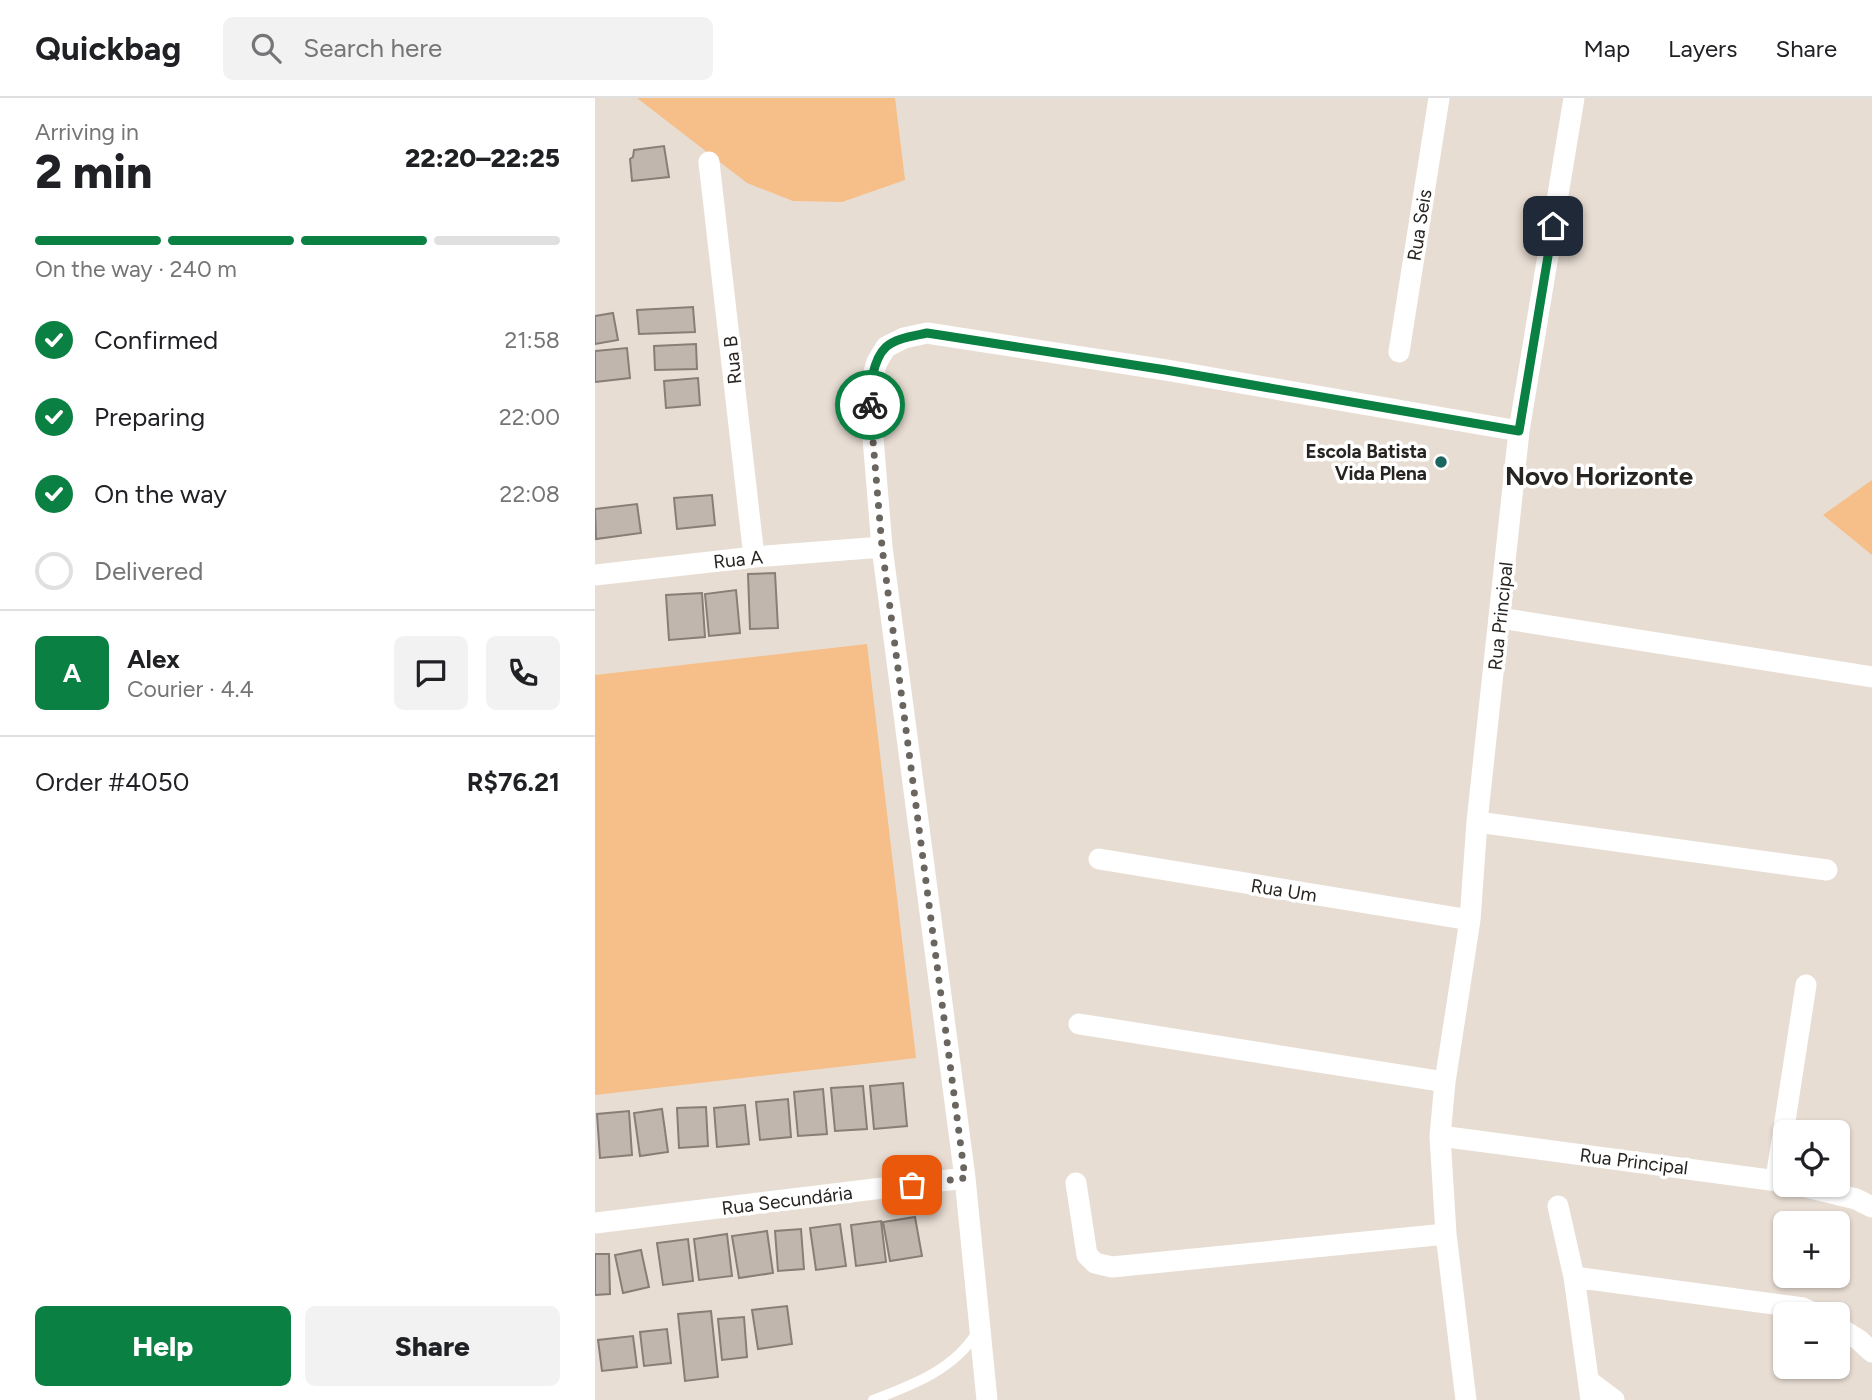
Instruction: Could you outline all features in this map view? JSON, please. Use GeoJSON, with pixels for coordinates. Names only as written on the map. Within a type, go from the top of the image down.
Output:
{"type":"FeatureCollection","features":[{"type":"Feature","properties":{"kind":"street","name":"Rua Seis"},"geometry":{"type":"LineString","coordinates":[[1399,352],[1439,98]]}},
{"type":"Feature","properties":{"kind":"street","name":"Rua Principal"},"geometry":{"type":"LineString","coordinates":[[1466,1400],[1446,1234],[1440,1136],[1445,1082],[1470,920],[1477,822],[1519,431],[1574,98]]}},
{"type":"Feature","properties":{"kind":"street","name":"Rua B"},"geometry":{"type":"LineString","coordinates":[[709,162],[754,557]]}},
{"type":"Feature","properties":{"kind":"street"},"geometry":{"type":"LineString","coordinates":[[988,1400],[965,1178],[882,547],[869,389],[877,362],[886,347],[904,338],[927,333],[1166,370],[1519,431]]}},
{"type":"Feature","properties":{"kind":"street","name":"Rua A"},"geometry":{"type":"LineString","coordinates":[[595,575],[754,557],[882,547]]}},
{"type":"Feature","properties":{"kind":"street"},"geometry":{"type":"LineString","coordinates":[[1500,618],[1872,677]]}},
{"type":"Feature","properties":{"kind":"street"},"geometry":{"type":"LineString","coordinates":[[1477,822],[1827,870]]}},
{"type":"Feature","properties":{"kind":"street","name":"Rua Um"},"geometry":{"type":"LineString","coordinates":[[1099,859],[1470,920]]}},
{"type":"Feature","properties":{"kind":"street"},"geometry":{"type":"LineString","coordinates":[[1788,1120],[1806,985]]}},
{"type":"Feature","properties":{"kind":"street"},"geometry":{"type":"LineString","coordinates":[[1079,1024],[1445,1082]]}},
{"type":"Feature","properties":{"kind":"street","name":"Rua Principal"},"geometry":{"type":"LineString","coordinates":[[1440,1136],[1773,1180]]}},
{"type":"Feature","properties":{"kind":"street","name":"Rua Secundária"},"geometry":{"type":"LineString","coordinates":[[595,1223],[965,1178]]}},
{"type":"Feature","properties":{"kind":"street"},"geometry":{"type":"LineString","coordinates":[[1076,1183],[1087,1255],[1095,1263],[1112,1267],[1446,1234]]}},
{"type":"Feature","properties":{"kind":"street"},"geometry":{"type":"LineString","coordinates":[[1848,1197],[1872,1207]]}},
{"type":"Feature","properties":{"kind":"street"},"geometry":{"type":"LineString","coordinates":[[1558,1206],[1574,1277],[1590,1391],[1614,1400]]}},
{"type":"Feature","properties":{"kind":"street"},"geometry":{"type":"LineString","coordinates":[[1574,1277],[1773,1304]]}},
{"type":"Feature","properties":{"kind":"street"},"geometry":{"type":"LineString","coordinates":[[1850,1334],[1872,1352]]}},
{"type":"Feature","properties":{"kind":"lane"},"geometry":{"type":"LineString","coordinates":[[873,1400],[914,1384],[955,1359],[981,1326]]}},
{"type":"Feature","properties":{"kind":"shaded area"},"geometry":{"type":"Polygon","coordinates":[[[637,98],[895,98],[905,180],[842,202],[793,201],[747,183],[637,98]]]}},
{"type":"Feature","properties":{"kind":"shaded area"},"geometry":{"type":"Polygon","coordinates":[[[1872,480],[1872,555],[1823,515],[1872,480]]]}},
{"type":"Feature","properties":{"kind":"shaded area"},"geometry":{"type":"Polygon","coordinates":[[[867,644],[916,1058],[595,1095],[595,675],[867,644]]]}},
{"type":"Feature","properties":{"kind":"building"},"geometry":{"type":"Polygon","coordinates":[[[664,146],[669,177],[632,181],[630,159],[634,150],[664,146]]]}},
{"type":"Feature","properties":{"kind":"building"},"geometry":{"type":"Polygon","coordinates":[[[693,307],[695,332],[639,334],[637,310],[693,307]]]}},
{"type":"Feature","properties":{"kind":"building"},"geometry":{"type":"Polygon","coordinates":[[[613,313],[618,340],[595,344],[595,316],[613,313]]]}},
{"type":"Feature","properties":{"kind":"building"},"geometry":{"type":"Polygon","coordinates":[[[696,344],[697,369],[655,370],[654,346],[696,344]]]}},
{"type":"Feature","properties":{"kind":"building"},"geometry":{"type":"Polygon","coordinates":[[[627,348],[630,378],[595,382],[595,351],[627,348]]]}},
{"type":"Feature","properties":{"kind":"building"},"geometry":{"type":"Polygon","coordinates":[[[698,378],[700,405],[666,408],[664,381],[698,378]]]}},
{"type":"Feature","properties":{"kind":"building"},"geometry":{"type":"Polygon","coordinates":[[[712,495],[715,525],[677,529],[674,498],[712,495]]]}},
{"type":"Feature","properties":{"kind":"building"},"geometry":{"type":"Polygon","coordinates":[[[637,504],[641,533],[596,539],[595,509],[637,504]]]}},
{"type":"Feature","properties":{"kind":"building"},"geometry":{"type":"Polygon","coordinates":[[[775,573],[778,628],[750,629],[748,574],[775,573]]]}},
{"type":"Feature","properties":{"kind":"building"},"geometry":{"type":"Polygon","coordinates":[[[736,590],[740,633],[709,636],[705,594],[736,590]]]}},
{"type":"Feature","properties":{"kind":"building"},"geometry":{"type":"Polygon","coordinates":[[[702,593],[705,637],[669,640],[666,595],[702,593]]]}},
{"type":"Feature","properties":{"kind":"building"},"geometry":{"type":"Polygon","coordinates":[[[903,1083],[907,1126],[874,1129],[870,1086],[903,1083]]]}},
{"type":"Feature","properties":{"kind":"building"},"geometry":{"type":"Polygon","coordinates":[[[863,1086],[867,1129],[835,1131],[831,1088],[863,1086]]]}},
{"type":"Feature","properties":{"kind":"building"},"geometry":{"type":"Polygon","coordinates":[[[823,1089],[827,1134],[798,1136],[794,1092],[823,1089]]]}},
{"type":"Feature","properties":{"kind":"building"},"geometry":{"type":"Polygon","coordinates":[[[788,1099],[791,1137],[760,1140],[756,1102],[788,1099]]]}},
{"type":"Feature","properties":{"kind":"building"},"geometry":{"type":"Polygon","coordinates":[[[745,1105],[749,1144],[717,1147],[714,1108],[745,1105]]]}},
{"type":"Feature","properties":{"kind":"building"},"geometry":{"type":"Polygon","coordinates":[[[706,1107],[708,1146],[679,1148],[677,1108],[706,1107]]]}},
{"type":"Feature","properties":{"kind":"building"},"geometry":{"type":"Polygon","coordinates":[[[662,1109],[668,1152],[640,1156],[634,1113],[662,1109]]]}},
{"type":"Feature","properties":{"kind":"building"},"geometry":{"type":"Polygon","coordinates":[[[629,1111],[632,1155],[600,1158],[597,1114],[629,1111]]]}},
{"type":"Feature","properties":{"kind":"building"},"geometry":{"type":"Polygon","coordinates":[[[915,1217],[922,1256],[890,1261],[883,1222],[915,1217]]]}},
{"type":"Feature","properties":{"kind":"building"},"geometry":{"type":"Polygon","coordinates":[[[881,1221],[886,1262],[856,1266],[851,1225],[881,1221]]]}},
{"type":"Feature","properties":{"kind":"building"},"geometry":{"type":"Polygon","coordinates":[[[840,1224],[846,1266],[816,1270],[810,1228],[840,1224]]]}},
{"type":"Feature","properties":{"kind":"building"},"geometry":{"type":"Polygon","coordinates":[[[801,1229],[804,1269],[778,1271],[775,1231],[801,1229]]]}},
{"type":"Feature","properties":{"kind":"building"},"geometry":{"type":"Polygon","coordinates":[[[767,1231],[773,1273],[739,1278],[732,1236],[767,1231]]]}},
{"type":"Feature","properties":{"kind":"building"},"geometry":{"type":"Polygon","coordinates":[[[727,1234],[732,1276],[699,1280],[694,1239],[727,1234]]]}},
{"type":"Feature","properties":{"kind":"building"},"geometry":{"type":"Polygon","coordinates":[[[688,1239],[693,1281],[663,1285],[657,1243],[688,1239]]]}},
{"type":"Feature","properties":{"kind":"building"},"geometry":{"type":"Polygon","coordinates":[[[641,1250],[649,1287],[623,1293],[615,1255],[641,1250]]]}},
{"type":"Feature","properties":{"kind":"building"},"geometry":{"type":"Polygon","coordinates":[[[595,1254],[609,1254],[610,1294],[595,1295],[595,1254]]]}},
{"type":"Feature","properties":{"kind":"building"},"geometry":{"type":"Polygon","coordinates":[[[787,1306],[792,1344],[758,1349],[752,1310],[787,1306]]]}},
{"type":"Feature","properties":{"kind":"building"},"geometry":{"type":"Polygon","coordinates":[[[711,1311],[718,1377],[685,1381],[678,1314],[711,1311]]]}},
{"type":"Feature","properties":{"kind":"building"},"geometry":{"type":"Polygon","coordinates":[[[744,1317],[747,1357],[722,1360],[718,1319],[744,1317]]]}},
{"type":"Feature","properties":{"kind":"building"},"geometry":{"type":"Polygon","coordinates":[[[667,1329],[671,1363],[644,1366],[640,1332],[667,1329]]]}},
{"type":"Feature","properties":{"kind":"building"},"geometry":{"type":"Polygon","coordinates":[[[633,1336],[637,1367],[602,1371],[598,1340],[633,1336]]]}},
{"type":"Feature","properties":{"kind":"way so far"},"geometry":{"type":"LineString","coordinates":[[870,405],[882,547],[965,1178],[912,1185]]}},
{"type":"Feature","properties":{"kind":"place","name":"Escola Batista Vida Plena"},"geometry":{"type":"Point","coordinates":[1441,462]}},
{"type":"Feature","properties":{"kind":"district","name":"Novo Horizonte"},"geometry":{"type":"Point","coordinates":[1599,476]}},
{"type":"Feature","properties":{"kind":"route"},"geometry":{"type":"LineString","coordinates":[[870,405],[869,389],[877,362],[886,347],[904,338],[927,333],[1166,370],[1519,431],[1553,226]]}}]}
